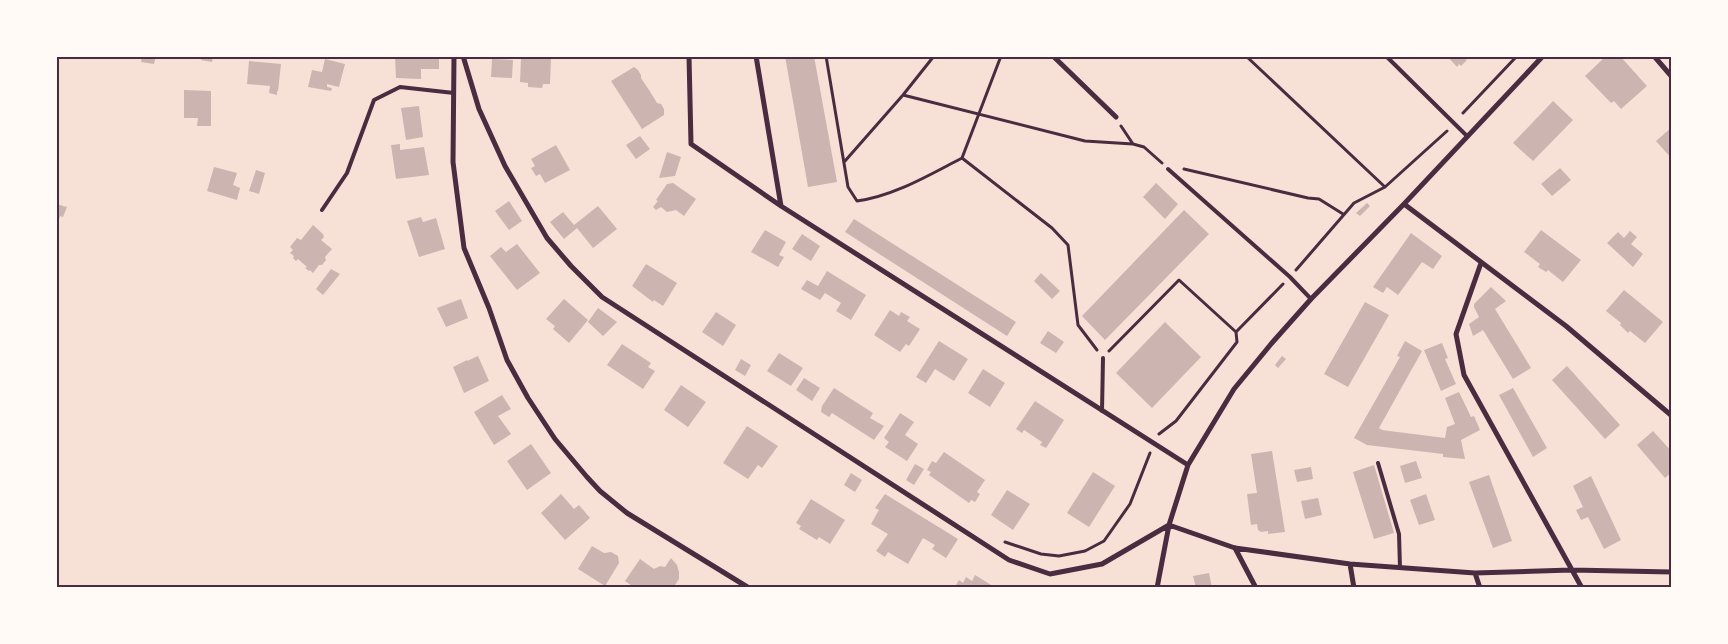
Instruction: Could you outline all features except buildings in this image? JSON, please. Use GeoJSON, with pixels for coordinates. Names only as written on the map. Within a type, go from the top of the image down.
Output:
{"type":"FeatureCollection","features":[{"type":"Feature","properties":{"kind":"street"},"geometry":{"type":"LineString","coordinates":[[454,56],[453,162],[464,248],[489,308],[507,360],[528,398],[555,439],[586,478],[600,491],[627,513],[749,588]]}},
{"type":"Feature","properties":{"kind":"street"},"geometry":{"type":"LineString","coordinates":[[463,56],[479,109],[505,166],[547,238],[571,266],[602,297],[1009,560],[1050,574],[1102,564],[1169,525],[1235,548],[1350,564],[1475,573],[1572,570],[1672,572]]}},
{"type":"Feature","properties":{"kind":"street"},"geometry":{"type":"LineString","coordinates":[[689,56],[691,144],[780,206],[1188,465]]}},
{"type":"Feature","properties":{"kind":"street"},"geometry":{"type":"LineString","coordinates":[[756,56],[780,206]]}},
{"type":"Feature","properties":{"kind":"street"},"geometry":{"type":"LineString","coordinates":[[1053,56],[1116,117]]}},
{"type":"Feature","properties":{"kind":"street"},"geometry":{"type":"LineString","coordinates":[[1157,588],[1169,525],[1188,465],[1234,389],[1311,299],[1404,204],[1543,56]]}},
{"type":"Feature","properties":{"kind":"street"},"geometry":{"type":"LineString","coordinates":[[1654,56],[1672,77]]}},
{"type":"Feature","properties":{"kind":"street"},"geometry":{"type":"LineString","coordinates":[[1404,204],[1566,326],[1672,416]]}},
{"type":"Feature","properties":{"kind":"street"},"geometry":{"type":"LineString","coordinates":[[1481,263],[1456,334],[1464,376],[1582,588]]}},
{"type":"Feature","properties":{"kind":"street"},"geometry":{"type":"LineString","coordinates":[[1235,548],[1256,588]]}},
{"type":"Feature","properties":{"kind":"street"},"geometry":{"type":"LineString","coordinates":[[1350,564],[1354,588]]}},
{"type":"Feature","properties":{"kind":"street"},"geometry":{"type":"LineString","coordinates":[[1475,573],[1480,588]]}},
{"type":"Feature","properties":{"kind":"lane"},"geometry":{"type":"LineString","coordinates":[[1386,56],[1467,136]]}},
{"type":"Feature","properties":{"kind":"lane"},"geometry":{"type":"LineString","coordinates":[[322,210],[347,173],[374,100],[400,87],[454,92]]}},
{"type":"Feature","properties":{"kind":"lane"},"geometry":{"type":"LineString","coordinates":[[1168,169],[1290,277],[1311,299]]}},
{"type":"Feature","properties":{"kind":"lane"},"geometry":{"type":"LineString","coordinates":[[1102,411],[1103,358]]}},
{"type":"Feature","properties":{"kind":"lane"},"geometry":{"type":"LineString","coordinates":[[1378,463],[1399,534],[1400,568]]}},
{"type":"Feature","properties":{"kind":"path"},"geometry":{"type":"LineString","coordinates":[[826,56],[848,187],[857,201],[875,199],[962,158],[1001,56]]}},
{"type":"Feature","properties":{"kind":"path"},"geometry":{"type":"LineString","coordinates":[[844,161],[903,95],[934,56]]}},
{"type":"Feature","properties":{"kind":"path"},"geometry":{"type":"LineString","coordinates":[[1246,56],[1385,187]]}},
{"type":"Feature","properties":{"kind":"path"},"geometry":{"type":"LineString","coordinates":[[1463,113],[1517,56]]}},
{"type":"Feature","properties":{"kind":"path"},"geometry":{"type":"LineString","coordinates":[[903,95],[1085,141],[1133,144],[1144,147],[1168,169]]}},
{"type":"Feature","properties":{"kind":"path"},"geometry":{"type":"LineString","coordinates":[[1116,117],[1133,144]]}},
{"type":"Feature","properties":{"kind":"path"},"geometry":{"type":"LineString","coordinates":[[1236,332],[1290,277],[1354,203],[1385,187],[1447,131]]}},
{"type":"Feature","properties":{"kind":"path"},"geometry":{"type":"LineString","coordinates":[[962,158],[1052,228],[1068,245],[1078,325],[1103,358],[1180,280],[1236,332],[1237,342],[1176,421],[1158,434]]}},
{"type":"Feature","properties":{"kind":"path"},"geometry":{"type":"LineString","coordinates":[[1410,165],[1414,169]]}},
{"type":"Feature","properties":{"kind":"path"},"geometry":{"type":"LineString","coordinates":[[1186,169],[1318,199],[1344,214]]}},
{"type":"Feature","properties":{"kind":"path"},"geometry":{"type":"LineString","coordinates":[[997,539],[1041,554],[1059,556],[1085,551],[1104,541],[1130,504],[1153,448]]}}]}
